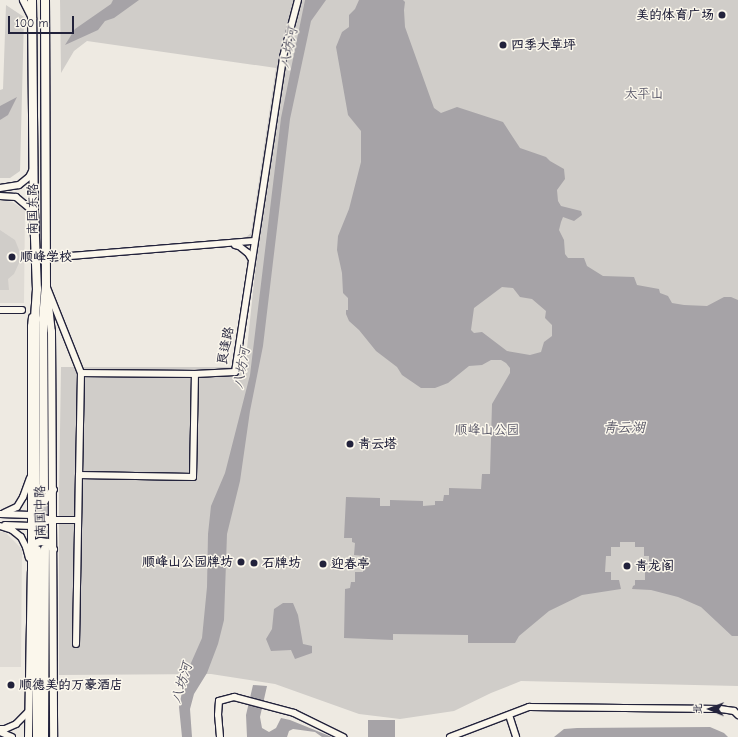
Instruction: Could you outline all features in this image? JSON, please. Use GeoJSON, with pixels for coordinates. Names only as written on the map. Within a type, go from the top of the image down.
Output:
{"type":"FeatureCollection","features":[{"type":"Feature","properties":{"kind":"highway","name":"南国东路"},"geometry":{"type":"LineString","coordinates":[[32,0],[34,212],[37,289],[35,319],[41,489]]}},
{"type":"Feature","properties":{"kind":"highway","name":"南国东路"},"geometry":{"type":"LineString","coordinates":[[41,489],[43,319],[46,285],[45,0]]}},
{"type":"Feature","properties":{"kind":"highway","name":"南国中路"},"geometry":{"type":"LineString","coordinates":[[44,737],[45,549]]}},
{"type":"Feature","properties":{"kind":"highway","name":"南国中路"},"geometry":{"type":"LineString","coordinates":[[37,737],[45,549]]}},
{"type":"Feature","properties":{"kind":"highway"},"geometry":{"type":"LineString","coordinates":[[44,699],[50,737]]}},
{"type":"Feature","properties":{"kind":"main road"},"geometry":{"type":"LineString","coordinates":[[23,0],[32,20]]}},
{"type":"Feature","properties":{"kind":"main road","name":"南国中路"},"geometry":{"type":"LineString","coordinates":[[37,289],[31,326],[31,474],[41,489],[53,520],[45,549],[53,737]]}},
{"type":"Feature","properties":{"kind":"main road","name":"南国中路"},"geometry":{"type":"LineString","coordinates":[[28,737],[31,571],[30,526],[31,515],[41,489]]}},
{"type":"Feature","properties":{"kind":"main road"},"geometry":{"type":"LineString","coordinates":[[31,557],[34,543],[40,541],[47,542],[45,549]]}},
{"type":"Feature","properties":{"kind":"street","name":"良逢路"},"geometry":{"type":"LineString","coordinates":[[195,374],[235,372],[283,57],[298,0]]}},
{"type":"Feature","properties":{"kind":"street"},"geometry":{"type":"LineString","coordinates":[[0,188],[19,185],[29,177],[34,166]]}},
{"type":"Feature","properties":{"kind":"street"},"geometry":{"type":"LineString","coordinates":[[0,196],[16,197],[34,212]]}},
{"type":"Feature","properties":{"kind":"street"},"geometry":{"type":"LineString","coordinates":[[46,258],[254,241]]}},
{"type":"Feature","properties":{"kind":"street"},"geometry":{"type":"LineString","coordinates":[[227,244],[239,246],[252,258]]}},
{"type":"Feature","properties":{"kind":"street"},"geometry":{"type":"LineString","coordinates":[[46,285],[81,373],[77,520],[76,644]]}},
{"type":"Feature","properties":{"kind":"street"},"geometry":{"type":"LineString","coordinates":[[0,310],[22,310]]}},
{"type":"Feature","properties":{"kind":"street"},"geometry":{"type":"LineString","coordinates":[[79,475],[193,477],[195,374],[81,373]]}},
{"type":"Feature","properties":{"kind":"street"},"geometry":{"type":"LineString","coordinates":[[0,514],[13,510],[17,507],[23,497],[31,474]]}},
{"type":"Feature","properties":{"kind":"street"},"geometry":{"type":"LineString","coordinates":[[0,514],[31,515],[53,520],[77,520]]}},
{"type":"Feature","properties":{"kind":"street"},"geometry":{"type":"LineString","coordinates":[[0,526],[30,526],[53,520]]}},
{"type":"Feature","properties":{"kind":"street"},"geometry":{"type":"LineString","coordinates":[[0,526],[12,530],[24,541],[31,571]]}},
{"type":"Feature","properties":{"kind":"street"},"geometry":{"type":"LineString","coordinates":[[220,737],[218,715],[219,701],[234,698],[247,700],[294,713],[343,737]]}},
{"type":"Feature","properties":{"kind":"street"},"geometry":{"type":"LineString","coordinates":[[450,737],[529,707],[704,708],[737,713]]}},
{"type":"Feature","properties":{"kind":"street"},"geometry":{"type":"LineString","coordinates":[[0,729],[5,729],[16,724],[28,712]]}},
{"type":"Feature","properties":{"kind":"street"},"geometry":{"type":"LineString","coordinates":[[509,715],[516,737]]}},
{"type":"Feature","properties":{"kind":"street"},"geometry":{"type":"LineString","coordinates":[[0,732],[12,737]]}},
{"type":"Feature","properties":{"kind":"shaded area","name":"顺峰学校"},"geometry":{"type":"Polygon","coordinates":[[[0,200],[12,202],[25,210],[24,303],[0,303],[0,200]]]}},
{"type":"Feature","properties":{"kind":"shaded area"},"geometry":{"type":"Polygon","coordinates":[[[0,532],[5,532],[22,549],[21,667],[0,667],[0,532]]]}},
{"type":"Feature","properties":{"kind":"green space","name":"顺峰山公园"},"geometry":{"type":"Polygon","coordinates":[[[60,0],[738,0],[738,686],[521,681],[491,693],[454,711],[400,719],[359,714],[275,684],[211,674],[59,675],[61,367],[245,367],[257,254],[256,245],[244,239],[251,233],[276,68],[87,41],[74,51],[61,73],[60,0]]]}},
{"type":"Feature","properties":{"kind":"green space"},"geometry":{"type":"Polygon","coordinates":[[[6,5],[24,17],[20,171],[10,178],[0,178],[0,90],[3,89],[6,5]]]}},
{"type":"Feature","properties":{"kind":"green space"},"geometry":{"type":"Polygon","coordinates":[[[0,230],[15,240],[19,250],[19,263],[14,274],[8,279],[9,290],[0,290],[0,230]]]}},
{"type":"Feature","properties":{"kind":"water"},"geometry":{"type":"Polygon","coordinates":[[[113,0],[139,0],[114,18],[105,21],[98,30],[65,45],[75,29],[111,4],[113,0]]]}},
{"type":"Feature","properties":{"kind":"water"},"geometry":{"type":"Polygon","coordinates":[[[305,0],[326,0],[311,21],[290,119],[263,346],[250,411],[240,481],[227,534],[224,620],[218,644],[207,673],[194,694],[190,709],[192,737],[182,737],[179,707],[182,692],[187,672],[202,638],[207,587],[208,534],[211,506],[225,473],[250,375],[281,118],[305,0]]]}},
{"type":"Feature","properties":{"kind":"water","name":"青云湖"},"geometry":{"type":"Polygon","coordinates":[[[359,0],[403,0],[405,2],[405,27],[434,108],[441,113],[457,107],[503,122],[520,148],[546,157],[564,169],[565,179],[557,190],[558,201],[561,206],[581,211],[582,215],[574,221],[563,217],[561,222],[559,230],[564,240],[565,254],[568,258],[584,258],[587,266],[603,276],[634,277],[637,285],[659,289],[660,293],[668,296],[672,303],[707,306],[724,297],[731,297],[738,300],[738,636],[732,636],[701,607],[678,597],[651,590],[632,589],[635,585],[635,580],[645,580],[645,572],[649,572],[649,556],[644,556],[644,547],[635,547],[635,542],[620,542],[620,547],[611,547],[611,556],[606,556],[605,572],[611,572],[611,580],[619,580],[621,589],[582,595],[549,611],[519,636],[515,643],[468,643],[468,635],[393,634],[393,640],[344,638],[345,589],[350,588],[351,582],[355,582],[355,572],[363,572],[363,556],[354,555],[355,543],[352,542],[352,538],[344,538],[346,497],[380,498],[380,506],[390,506],[390,500],[423,501],[423,506],[435,505],[435,501],[443,501],[444,495],[449,495],[449,488],[481,489],[482,474],[490,474],[492,404],[510,373],[510,368],[506,363],[501,360],[491,360],[482,365],[469,366],[448,383],[435,388],[421,388],[402,375],[397,367],[376,351],[359,330],[349,321],[346,314],[346,310],[348,310],[348,298],[343,293],[342,273],[337,250],[338,236],[349,209],[361,162],[361,131],[348,115],[336,47],[342,32],[349,27],[349,15],[355,9],[359,0]],[[502,287],[474,308],[471,330],[474,333],[482,332],[507,351],[530,355],[541,352],[544,342],[552,336],[552,325],[545,318],[546,311],[532,299],[520,297],[513,288],[502,287]]]}},
{"type":"Feature","properties":{"kind":"water"},"geometry":{"type":"Polygon","coordinates":[[[17,97],[8,115],[0,120],[0,106],[17,97]]]}},
{"type":"Feature","properties":{"kind":"water"},"geometry":{"type":"Polygon","coordinates":[[[283,603],[293,603],[298,615],[303,644],[312,646],[312,653],[295,659],[291,650],[271,651],[266,639],[272,629],[274,609],[283,603]]]}},
{"type":"Feature","properties":{"kind":"water"},"geometry":{"type":"Polygon","coordinates":[[[253,685],[267,686],[260,717],[262,728],[269,732],[276,728],[281,718],[290,720],[332,737],[322,737],[315,732],[293,729],[289,731],[287,737],[247,737],[246,715],[253,685]]]}},
{"type":"Feature","properties":{"kind":"water"},"geometry":{"type":"Polygon","coordinates":[[[368,720],[395,720],[395,737],[368,737],[368,720]]]}},
{"type":"Feature","properties":{"kind":"water"},"geometry":{"type":"Polygon","coordinates":[[[710,727],[724,733],[728,737],[554,737],[564,729],[577,728],[710,727]]]}},
{"type":"Feature","properties":{"kind":"tunnel"},"geometry":{"type":"LineString","coordinates":[[36,493],[37,549]]}},
{"type":"Feature","properties":{"kind":"tunnel"},"geometry":{"type":"LineString","coordinates":[[44,494],[45,548]]}},
{"type":"Feature","properties":{"kind":"place","name":"美的体育广场"},"geometry":{"type":"Point","coordinates":[722,15]}},
{"type":"Feature","properties":{"kind":"place","name":"四季大草坪"},"geometry":{"type":"Point","coordinates":[503,45]}},
{"type":"Feature","properties":{"kind":"place","name":"顺峰学校"},"geometry":{"type":"Point","coordinates":[12,257]}},
{"type":"Feature","properties":{"kind":"place","name":"青云塔"},"geometry":{"type":"Point","coordinates":[350,444]}},
{"type":"Feature","properties":{"kind":"place","name":"顺峰山公园牌坊"},"geometry":{"type":"Point","coordinates":[241,562]}},
{"type":"Feature","properties":{"kind":"place","name":"石牌坊"},"geometry":{"type":"Point","coordinates":[254,563]}},
{"type":"Feature","properties":{"kind":"place","name":"迎春亭"},"geometry":{"type":"Point","coordinates":[323,564]}},
{"type":"Feature","properties":{"kind":"place","name":"青龙阁"},"geometry":{"type":"Point","coordinates":[627,566]}},
{"type":"Feature","properties":{"kind":"place","name":"顺德美的万豪酒店"},"geometry":{"type":"Point","coordinates":[11,685]}},
{"type":"Feature","properties":{"kind":"water label","name":"八坊河"},"geometry":{"type":"Point","coordinates":[289,48]}},
{"type":"Feature","properties":{"kind":"water label","name":"八坊河"},"geometry":{"type":"Point","coordinates":[242,368]}},
{"type":"Feature","properties":{"kind":"water label","name":"八坊河"},"geometry":{"type":"Point","coordinates":[182,683]}},
{"type":"Feature","properties":{"kind":"park label","name":"太平山"},"geometry":{"type":"Point","coordinates":[644,94]}}]}
